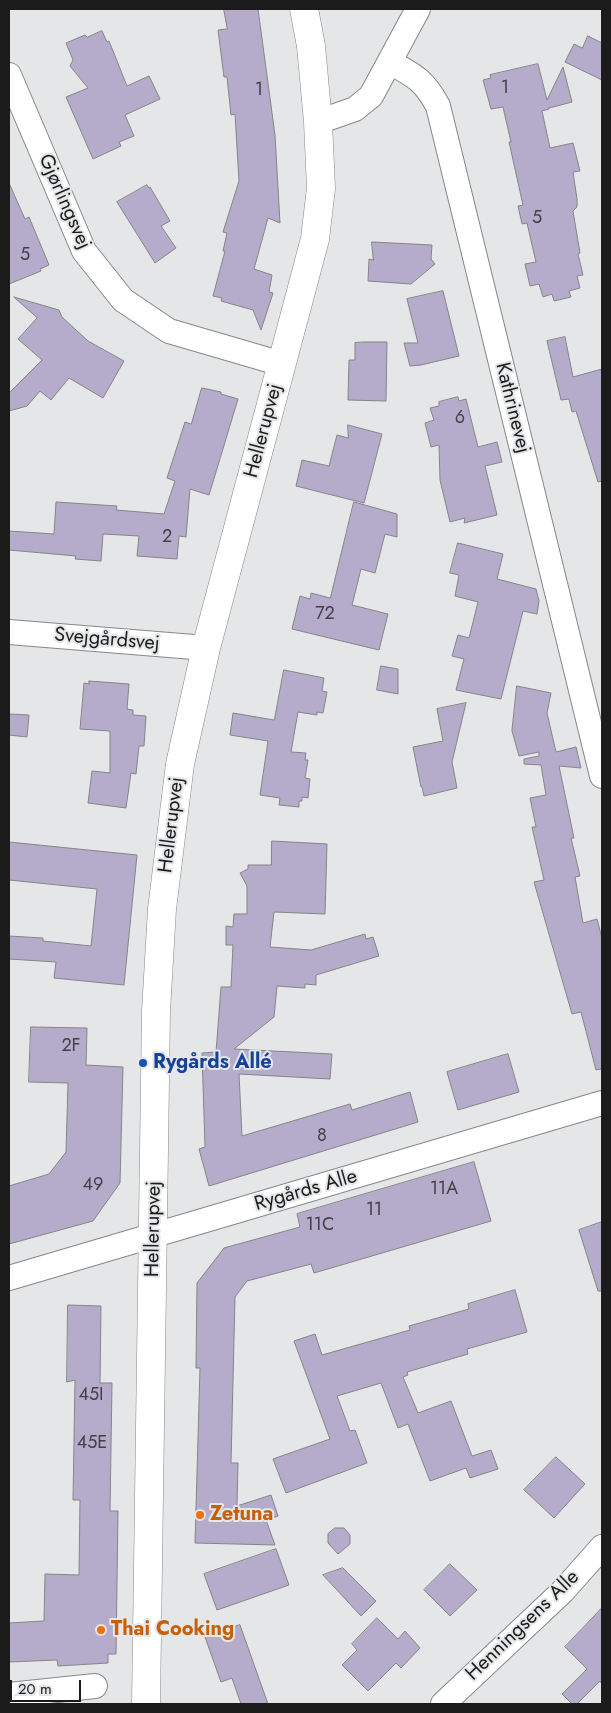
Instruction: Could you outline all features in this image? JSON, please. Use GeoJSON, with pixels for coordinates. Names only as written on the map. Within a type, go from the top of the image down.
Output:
{"type":"FeatureCollection","features":[{"type":"Feature","properties":{"kind":"street","name":"Hellerupvej"},"geometry":{"type":"LineString","coordinates":[[146,1704],[156,1012],[162,909],[180,764],[206,648],[315,239],[321,188],[318,122],[304,9]]}},
{"type":"Feature","properties":{"kind":"street"},"geometry":{"type":"LineString","coordinates":[[318,122],[355,109],[371,96],[418,9]]}},
{"type":"Feature","properties":{"kind":"street","name":"Kathrinevej"},"geometry":{"type":"LineString","coordinates":[[390,62],[418,77],[430,90],[438,106],[602,776]]}},
{"type":"Feature","properties":{"kind":"street","name":"Gjørlingsvej"},"geometry":{"type":"LineString","coordinates":[[9,75],[84,250],[123,300],[168,331],[282,364]]}},
{"type":"Feature","properties":{"kind":"street","name":"Svejgårdsvej"},"geometry":{"type":"LineString","coordinates":[[9,632],[206,648]]}},
{"type":"Feature","properties":{"kind":"street","name":"Rygårds Alle"},"geometry":{"type":"LineString","coordinates":[[9,1278],[602,1104]]}},
{"type":"Feature","properties":{"kind":"street","name":"Henningsens Alle"},"geometry":{"type":"LineString","coordinates":[[443,1704],[563,1591],[602,1547]]}},
{"type":"Feature","properties":{"kind":"street"},"geometry":{"type":"LineString","coordinates":[[9,1695],[95,1686]]}},
{"type":"Feature","properties":{"kind":"building"},"geometry":{"type":"Polygon","coordinates":[[[224,9],[258,9],[275,135],[280,223],[268,218],[254,269],[272,275],[269,292],[273,293],[261,330],[253,310],[221,301],[222,298],[213,296],[225,251],[223,251],[227,233],[223,232],[239,181],[235,114],[231,115],[227,77],[224,77],[218,30],[227,29],[224,9]]]}},
{"type":"Feature","properties":{"kind":"building"},"geometry":{"type":"Polygon","coordinates":[[[102,31],[107,42],[109,41],[127,86],[149,76],[160,99],[125,115],[134,136],[119,142],[121,146],[93,159],[66,97],[88,88],[70,66],[73,60],[66,43],[85,35],[87,37],[102,31]]]}},
{"type":"Feature","properties":{"kind":"building"},"geometry":{"type":"Polygon","coordinates":[[[588,36],[602,43],[602,80],[565,62],[574,44],[582,48],[588,36]]]}},
{"type":"Feature","properties":{"kind":"building"},"geometry":{"type":"Polygon","coordinates":[[[538,64],[547,100],[563,67],[572,102],[542,111],[550,148],[573,143],[580,171],[573,172],[577,207],[573,211],[580,253],[578,254],[583,275],[577,276],[580,288],[569,291],[571,297],[554,301],[552,294],[543,297],[539,284],[530,286],[525,264],[536,262],[527,223],[522,224],[518,206],[523,205],[509,142],[511,142],[503,107],[491,109],[483,80],[491,78],[490,75],[538,64]]]}},
{"type":"Feature","properties":{"kind":"building"},"geometry":{"type":"Polygon","coordinates":[[[9,183],[25,219],[29,217],[49,265],[40,269],[41,271],[9,284],[9,183]]]}},
{"type":"Feature","properties":{"kind":"building"},"geometry":{"type":"Polygon","coordinates":[[[147,185],[170,221],[161,226],[176,248],[155,263],[117,202],[147,185]]]}},
{"type":"Feature","properties":{"kind":"building"},"geometry":{"type":"Polygon","coordinates":[[[372,242],[432,245],[431,259],[435,264],[411,284],[368,281],[369,259],[373,260],[372,242]]]}},
{"type":"Feature","properties":{"kind":"building"},"geometry":{"type":"Polygon","coordinates":[[[443,291],[459,356],[410,366],[404,343],[418,343],[407,299],[443,291]]]}},
{"type":"Feature","properties":{"kind":"building"},"geometry":{"type":"Polygon","coordinates":[[[14,297],[59,310],[62,317],[88,341],[124,361],[103,398],[69,378],[51,400],[40,391],[27,406],[9,411],[9,393],[42,360],[18,339],[37,318],[14,297]]]}},
{"type":"Feature","properties":{"kind":"building"},"geometry":{"type":"Polygon","coordinates":[[[565,337],[573,377],[602,369],[602,481],[598,482],[576,411],[572,412],[569,399],[561,400],[547,341],[565,337]]]}},
{"type":"Feature","properties":{"kind":"building"},"geometry":{"type":"Polygon","coordinates":[[[387,342],[386,401],[348,400],[349,360],[355,360],[355,343],[387,342]]]}},
{"type":"Feature","properties":{"kind":"building"},"geometry":{"type":"Polygon","coordinates":[[[202,388],[221,392],[221,394],[238,399],[209,495],[190,489],[186,537],[179,536],[177,559],[137,556],[139,536],[103,534],[101,561],[75,559],[76,556],[9,550],[9,531],[54,534],[56,502],[117,506],[116,510],[164,514],[175,481],[167,478],[185,422],[191,424],[202,388]]]}},
{"type":"Feature","properties":{"kind":"building"},"geometry":{"type":"Polygon","coordinates":[[[458,397],[459,401],[466,399],[478,447],[497,442],[502,462],[485,466],[497,515],[464,523],[465,518],[450,522],[440,480],[439,445],[431,447],[425,423],[434,420],[430,408],[439,406],[439,402],[458,397]]]}},
{"type":"Feature","properties":{"kind":"building"},"geometry":{"type":"Polygon","coordinates":[[[348,425],[382,434],[364,503],[296,486],[302,460],[329,466],[337,435],[348,438],[348,425]]]}},
{"type":"Feature","properties":{"kind":"building"},"geometry":{"type":"Polygon","coordinates":[[[354,502],[397,514],[397,537],[385,534],[375,573],[361,569],[352,605],[388,614],[379,650],[292,629],[300,596],[310,599],[311,593],[330,598],[354,502]]]}},
{"type":"Feature","properties":{"kind":"building"},"geometry":{"type":"Polygon","coordinates":[[[458,543],[503,554],[497,579],[536,589],[539,601],[537,614],[523,611],[501,699],[456,690],[464,659],[452,656],[458,635],[469,638],[478,602],[455,596],[459,575],[450,573],[458,543]]]}},
{"type":"Feature","properties":{"kind":"building"},"geometry":{"type":"Polygon","coordinates":[[[381,666],[398,669],[398,694],[377,690],[381,666]]]}},
{"type":"Feature","properties":{"kind":"building"},"geometry":{"type":"Polygon","coordinates":[[[284,670],[324,678],[322,691],[327,692],[323,713],[317,712],[317,715],[298,712],[291,752],[306,753],[305,760],[308,760],[305,778],[310,779],[308,798],[302,797],[302,801],[299,801],[299,807],[279,805],[280,798],[260,795],[268,741],[230,735],[233,713],[274,720],[284,670]]]}},
{"type":"Feature","properties":{"kind":"building"},"geometry":{"type":"Polygon","coordinates":[[[89,681],[129,684],[127,709],[133,710],[133,715],[146,716],[144,746],[139,746],[136,774],[131,773],[126,808],[88,803],[92,771],[110,773],[110,731],[80,729],[84,683],[89,684],[89,681]]]}},
{"type":"Feature","properties":{"kind":"building"},"geometry":{"type":"Polygon","coordinates":[[[517,686],[551,693],[547,713],[556,752],[576,747],[581,768],[559,766],[574,838],[571,838],[580,876],[575,877],[583,923],[597,919],[602,938],[602,1069],[596,1070],[581,1012],[572,1014],[534,882],[544,880],[532,827],[536,827],[530,798],[546,795],[541,765],[524,764],[524,759],[539,756],[539,752],[519,756],[512,731],[517,686]]]}},
{"type":"Feature","properties":{"kind":"building"},"geometry":{"type":"Polygon","coordinates":[[[466,703],[452,762],[457,788],[424,796],[413,747],[443,741],[437,709],[466,703]]]}},
{"type":"Feature","properties":{"kind":"building"},"geometry":{"type":"Polygon","coordinates":[[[9,714],[29,715],[27,737],[9,735],[9,714]]]}},
{"type":"Feature","properties":{"kind":"building"},"geometry":{"type":"Polygon","coordinates":[[[272,841],[327,844],[325,914],[274,912],[270,947],[311,950],[365,934],[366,939],[373,937],[379,956],[316,975],[316,985],[305,984],[305,988],[277,986],[274,1017],[234,1049],[332,1054],[330,1079],[239,1074],[242,1136],[350,1104],[352,1110],[410,1092],[418,1122],[209,1186],[199,1149],[205,1147],[202,1053],[216,1052],[221,987],[231,987],[233,945],[226,945],[226,926],[233,927],[234,914],[247,914],[247,886],[240,873],[248,869],[248,865],[271,865],[272,841]]]}},
{"type":"Feature","properties":{"kind":"building"},"geometry":{"type":"Polygon","coordinates":[[[9,842],[137,855],[124,985],[54,978],[56,962],[9,959],[9,936],[43,938],[43,941],[91,946],[97,889],[9,880],[9,842]]]}},
{"type":"Feature","properties":{"kind":"building"},"geometry":{"type":"Polygon","coordinates":[[[31,1027],[87,1028],[86,1065],[123,1067],[120,1183],[93,1221],[9,1244],[9,1186],[49,1174],[66,1152],[68,1083],[29,1082],[31,1027]]]}},
{"type":"Feature","properties":{"kind":"building"},"geometry":{"type":"Polygon","coordinates":[[[508,1054],[519,1092],[458,1110],[447,1072],[508,1054]]]}},
{"type":"Feature","properties":{"kind":"building"},"geometry":{"type":"Polygon","coordinates":[[[474,1162],[491,1221],[314,1273],[311,1264],[247,1281],[235,1297],[231,1463],[238,1463],[237,1506],[271,1495],[278,1516],[266,1520],[275,1545],[195,1543],[200,1368],[196,1368],[197,1283],[224,1248],[300,1227],[297,1214],[474,1162]]]}},
{"type":"Feature","properties":{"kind":"building"},"geometry":{"type":"Polygon","coordinates":[[[602,1222],[602,1291],[598,1291],[579,1230],[602,1222]]]}},
{"type":"Feature","properties":{"kind":"building"},"geometry":{"type":"Polygon","coordinates":[[[515,1290],[527,1332],[467,1349],[468,1354],[407,1372],[408,1375],[403,1377],[418,1413],[451,1401],[472,1456],[491,1450],[498,1469],[470,1478],[466,1468],[430,1481],[408,1424],[398,1428],[381,1383],[337,1396],[350,1431],[355,1430],[367,1463],[286,1493],[273,1459],[330,1439],[294,1341],[315,1334],[322,1355],[410,1330],[409,1326],[469,1309],[468,1304],[515,1290]]]}},
{"type":"Feature","properties":{"kind":"building"},"geometry":{"type":"Polygon","coordinates":[[[68,1305],[101,1306],[100,1383],[112,1383],[110,1511],[118,1511],[116,1654],[108,1654],[108,1663],[58,1666],[57,1660],[9,1662],[9,1623],[44,1621],[45,1574],[79,1575],[80,1500],[73,1500],[75,1380],[67,1382],[68,1305]]]}},
{"type":"Feature","properties":{"kind":"building"},"geometry":{"type":"Polygon","coordinates":[[[556,1457],[585,1484],[554,1518],[524,1490],[556,1457]]]}},
{"type":"Feature","properties":{"kind":"building"},"geometry":{"type":"Polygon","coordinates":[[[335,1528],[344,1528],[350,1535],[350,1544],[338,1554],[328,1543],[328,1534],[335,1528]]]}},
{"type":"Feature","properties":{"kind":"building"},"geometry":{"type":"Polygon","coordinates":[[[276,1549],[289,1585],[217,1610],[204,1574],[276,1549]]]}},
{"type":"Feature","properties":{"kind":"building"},"geometry":{"type":"Polygon","coordinates":[[[450,1564],[477,1590],[450,1616],[424,1590],[450,1564]]]}},
{"type":"Feature","properties":{"kind":"building"},"geometry":{"type":"Polygon","coordinates":[[[343,1568],[376,1601],[361,1616],[323,1575],[343,1568]]]}},
{"type":"Feature","properties":{"kind":"building"},"geometry":{"type":"Polygon","coordinates":[[[602,1608],[602,1684],[600,1681],[577,1704],[572,1704],[562,1694],[587,1669],[565,1647],[602,1608]]]}},
{"type":"Feature","properties":{"kind":"building"},"geometry":{"type":"Polygon","coordinates":[[[377,1618],[398,1639],[405,1631],[420,1648],[401,1668],[396,1663],[368,1691],[342,1665],[357,1650],[352,1644],[377,1618]]]}},
{"type":"Feature","properties":{"kind":"building"},"geometry":{"type":"Polygon","coordinates":[[[240,1625],[268,1704],[241,1704],[232,1678],[221,1682],[205,1637],[240,1625]]]}},
{"type":"Feature","properties":{"kind":"place","name":"Rygårds Allé"},"geometry":{"type":"Point","coordinates":[143,1063]}},
{"type":"Feature","properties":{"kind":"place","name":"Zetuna"},"geometry":{"type":"Point","coordinates":[200,1515]}},
{"type":"Feature","properties":{"kind":"place","name":"Thai Cooking"},"geometry":{"type":"Point","coordinates":[101,1630]}}]}
